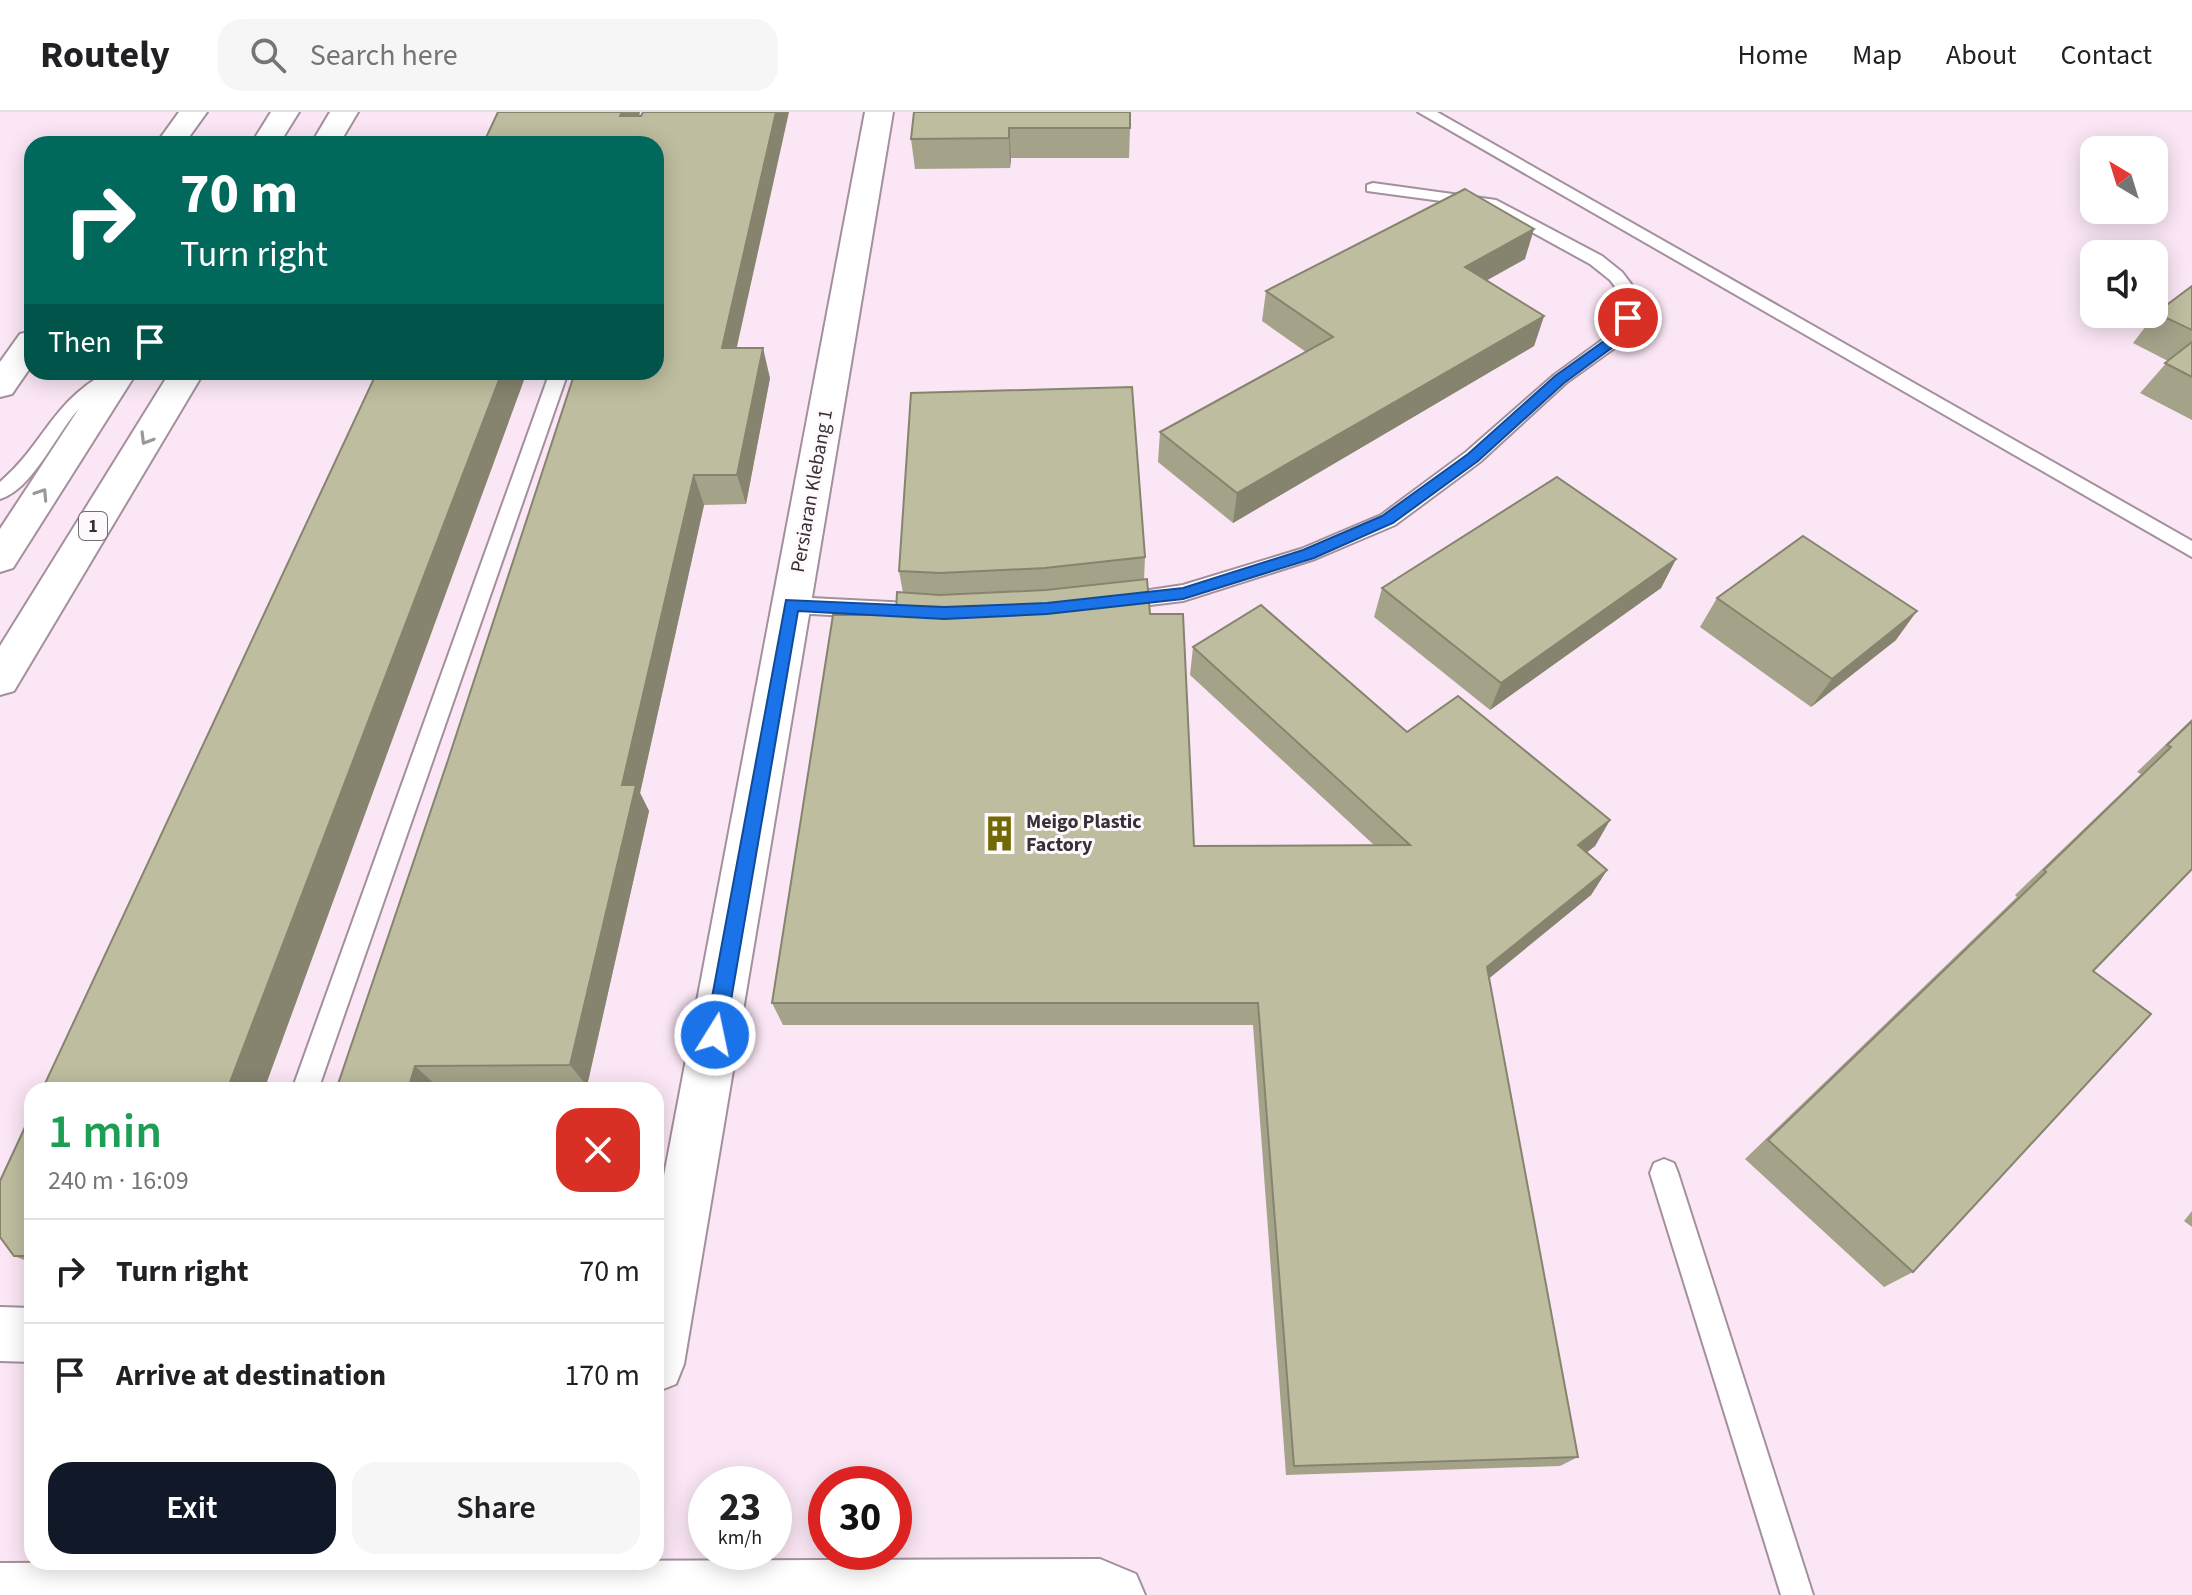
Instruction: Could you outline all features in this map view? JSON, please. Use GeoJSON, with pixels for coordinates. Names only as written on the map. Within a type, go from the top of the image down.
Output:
{"type":"FeatureCollection","features":[{"type":"Feature","properties":{"kind":"main road"},"geometry":{"type":"LineString","coordinates":[[176,136],[193,112]]}},
{"type":"Feature","properties":{"kind":"main road"},"geometry":{"type":"LineString","coordinates":[[270,136],[285,112]]}},
{"type":"Feature","properties":{"kind":"main road"},"geometry":{"type":"LineString","coordinates":[[330,136],[344,112]]}},
{"type":"Feature","properties":{"kind":"main road","name":"Persiaran Klebang 1"},"geometry":{"type":"LineString","coordinates":[[664,1310],[879,112]]}},
{"type":"Feature","properties":{"kind":"main road"},"geometry":{"type":"LineString","coordinates":[[0,386],[24,352]]}},
{"type":"Feature","properties":{"kind":"main road"},"geometry":{"type":"LineString","coordinates":[[0,559],[114,380]]}},
{"type":"Feature","properties":{"kind":"main road","name":"1"},"geometry":{"type":"LineString","coordinates":[[0,680],[182,380]]}},
{"type":"Feature","properties":{"kind":"main road"},"geometry":{"type":"LineString","coordinates":[[0,1334],[24,1335]]}},
{"type":"Feature","properties":{"kind":"main road"},"geometry":{"type":"LineString","coordinates":[[0,1593],[547,1593],[617,1583],[1100,1589],[1115,1595]]}},
{"type":"Feature","properties":{"kind":"lane"},"geometry":{"type":"LineString","coordinates":[[1426,112],[2192,550]]}},
{"type":"Feature","properties":{"kind":"lane"},"geometry":{"type":"LineString","coordinates":[[1092,603],[1183,593],[1308,554],[1388,520],[1473,457],[1560,379],[1621,335],[1635,301],[1616,276],[1596,260],[1490,203],[1373,188]]}},
{"type":"Feature","properties":{"kind":"lane"},"geometry":{"type":"LineString","coordinates":[[0,492],[45,446],[69,409],[106,380]]}},
{"type":"Feature","properties":{"kind":"lane"},"geometry":{"type":"LineString","coordinates":[[308,1082],[556,380]]}},
{"type":"Feature","properties":{"kind":"lane"},"geometry":{"type":"LineString","coordinates":[[791,605],[944,613]]}},
{"type":"Feature","properties":{"kind":"lane"},"geometry":{"type":"LineString","coordinates":[[1664,1173],[1797,1595]]}},
{"type":"Feature","properties":{"kind":"building"},"geometry":{"type":"Polygon","coordinates":[[[498,112],[622,112],[620,116],[641,116],[643,112],[776,112],[722,348],[763,348],[737,475],[694,475],[622,785],[636,785],[570,1065],[415,1066],[410,1082],[339,1082],[572,380],[664,380],[664,136],[487,136],[498,112]]]}},
{"type":"Feature","properties":{"kind":"building"},"geometry":{"type":"Polygon","coordinates":[[[914,112],[1130,112],[1130,128],[1009,128],[1009,138],[911,139],[914,112]]]}},
{"type":"Feature","properties":{"kind":"building"},"geometry":{"type":"Polygon","coordinates":[[[1465,189],[1534,229],[1465,267],[1544,316],[1237,493],[1160,432],[1333,337],[1266,291],[1465,189]]]}},
{"type":"Feature","properties":{"kind":"building"},"geometry":{"type":"Polygon","coordinates":[[[2192,286],[2192,330],[2168,319],[2168,304],[2192,286]]]}},
{"type":"Feature","properties":{"kind":"building"},"geometry":{"type":"Polygon","coordinates":[[[2192,342],[2192,377],[2165,363],[2192,342]]]}},
{"type":"Feature","properties":{"kind":"building"},"geometry":{"type":"Polygon","coordinates":[[[373,380],[499,380],[230,1082],[46,1082],[373,380]]]}},
{"type":"Feature","properties":{"kind":"building"},"geometry":{"type":"Polygon","coordinates":[[[1132,387],[1145,557],[1045,568],[940,573],[899,571],[911,393],[1132,387]]]}},
{"type":"Feature","properties":{"kind":"building"},"geometry":{"type":"Polygon","coordinates":[[[1557,477],[1676,559],[1501,683],[1382,588],[1557,477]]]}},
{"type":"Feature","properties":{"kind":"building"},"geometry":{"type":"Polygon","coordinates":[[[1803,536],[1917,611],[1832,679],[1717,598],[1803,536]]]}},
{"type":"Feature","properties":{"kind":"building"},"geometry":{"type":"Polygon","coordinates":[[[1147,579],[1150,614],[1183,614],[1194,846],[1410,845],[1193,647],[1261,605],[1407,732],[1458,696],[1610,820],[1578,845],[1607,870],[1487,967],[1578,1457],[1294,1466],[1258,1003],[772,1003],[833,615],[896,615],[897,592],[940,595],[1046,590],[1147,579]]]}},
{"type":"Feature","properties":{"kind":"building"},"geometry":{"type":"Polygon","coordinates":[[[2192,721],[2192,869],[2093,971],[2151,1014],[1913,1272],[1768,1140],[2046,872],[2044,870],[2171,747],[2167,745],[2192,721]]]}},
{"type":"Feature","properties":{"kind":"building"},"geometry":{"type":"Polygon","coordinates":[[[24,1129],[24,1256],[14,1256],[0,1237],[0,1181],[24,1129]]]}},
{"type":"Feature","properties":{"kind":"place","name":"Meigo Plastic Factory"},"geometry":{"type":"Point","coordinates":[1000,834]}},
{"type":"Feature","properties":{"kind":"route"},"geometry":{"type":"LineString","coordinates":[[715,1035],[791,605],[944,613],[1047,608],[1183,593],[1308,554],[1388,520],[1473,457],[1525,414],[1560,379],[1621,335],[1628,318]]}}]}
